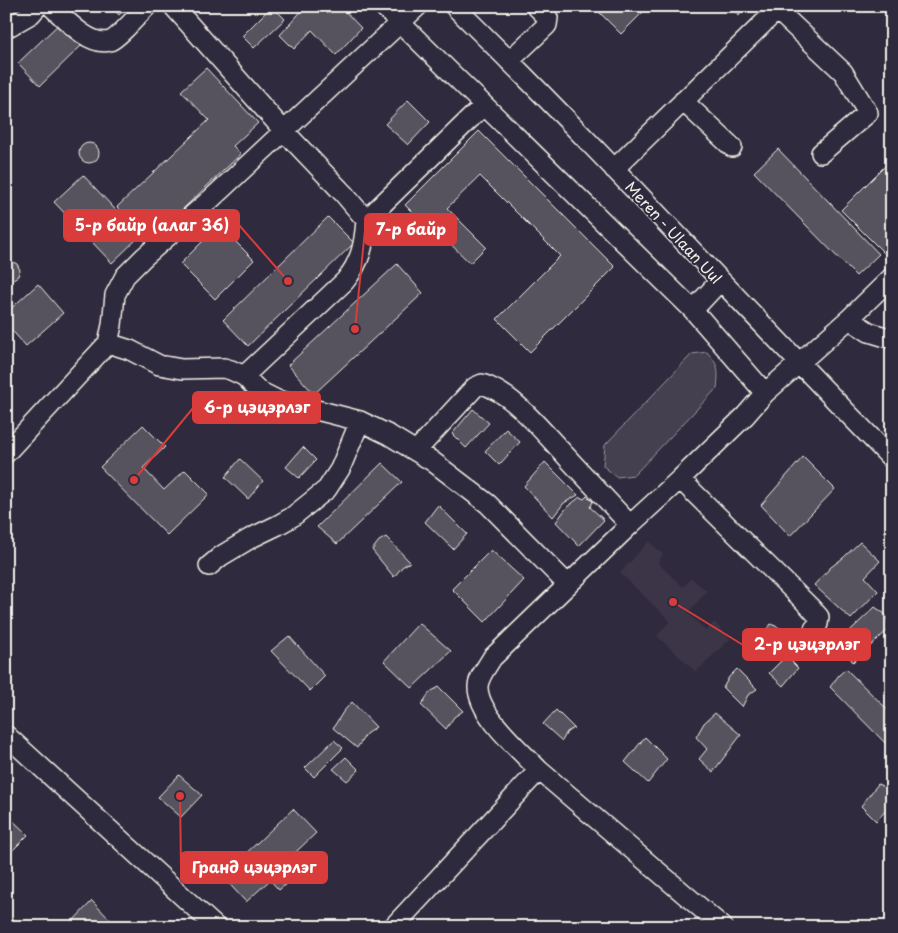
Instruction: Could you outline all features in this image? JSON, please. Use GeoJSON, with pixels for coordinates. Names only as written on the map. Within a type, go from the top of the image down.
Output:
{"type":"FeatureCollection","features":[{"type":"Feature","properties":{"kind":"street"},"geometry":{"type":"LineString","coordinates":[[6,23],[10,26],[31,14],[38,6]]}},
{"type":"Feature","properties":{"kind":"street"},"geometry":{"type":"LineString","coordinates":[[51,6],[86,37],[103,42],[111,41],[147,6]]}},
{"type":"Feature","properties":{"kind":"street"},"geometry":{"type":"LineString","coordinates":[[173,6],[366,220]]}},
{"type":"Feature","properties":{"kind":"street"},"geometry":{"type":"LineString","coordinates":[[383,6],[693,310],[765,393]]}},
{"type":"Feature","properties":{"kind":"street"},"geometry":{"type":"LineString","coordinates":[[6,453],[108,343],[115,296],[125,276],[211,199],[418,6]]}},
{"type":"Feature","properties":{"kind":"street","name":"Meren - Ulaan Uul"},"geometry":{"type":"LineString","coordinates":[[454,6],[614,169],[798,364],[892,459]]}},
{"type":"Feature","properties":{"kind":"street"},"geometry":{"type":"LineString","coordinates":[[509,61],[547,25],[548,18],[536,6]]}},
{"type":"Feature","properties":{"kind":"street"},"geometry":{"type":"LineString","coordinates":[[614,169],[779,8],[843,72],[868,113],[821,153]]}},
{"type":"Feature","properties":{"kind":"street"},"geometry":{"type":"LineString","coordinates":[[684,102],[732,147]]}},
{"type":"Feature","properties":{"kind":"street"},"geometry":{"type":"LineString","coordinates":[[244,376],[345,281],[356,267],[362,253],[366,220],[483,106]]}},
{"type":"Feature","properties":{"kind":"street"},"geometry":{"type":"LineString","coordinates":[[718,925],[539,770],[484,710],[478,685],[481,675],[492,658],[745,416],[765,393],[849,319],[892,277]]}},
{"type":"Feature","properties":{"kind":"street"},"geometry":{"type":"LineString","coordinates":[[693,310],[720,281]]}},
{"type":"Feature","properties":{"kind":"street"},"geometry":{"type":"LineString","coordinates":[[849,319],[869,332],[892,338]]}},
{"type":"Feature","properties":{"kind":"street"},"geometry":{"type":"LineString","coordinates":[[108,343],[130,350],[160,365],[182,368],[224,368],[244,376],[259,392],[276,400],[360,421],[432,461],[488,504],[568,585]]}},
{"type":"Feature","properties":{"kind":"street"},"geometry":{"type":"LineString","coordinates":[[416,451],[475,387],[482,384],[490,386],[505,396],[529,417],[630,525]]}},
{"type":"Feature","properties":{"kind":"street"},"geometry":{"type":"LineString","coordinates":[[209,566],[221,556],[251,538],[292,517],[327,489],[340,469],[360,421]]}},
{"type":"Feature","properties":{"kind":"street"},"geometry":{"type":"LineString","coordinates":[[680,479],[810,606],[819,617],[818,624],[814,629]]}},
{"type":"Feature","properties":{"kind":"street"},"geometry":{"type":"LineString","coordinates":[[6,736],[216,927]]}},
{"type":"Feature","properties":{"kind":"street"},"geometry":{"type":"LineString","coordinates":[[393,927],[539,770]]}},
{"type":"Feature","properties":{"kind":"shaded area"},"geometry":{"type":"Polygon","coordinates":[[[707,352],[717,368],[717,388],[634,475],[617,477],[603,466],[605,445],[692,354],[707,352]]]}},
{"type":"Feature","properties":{"kind":"shaded area"},"geometry":{"type":"Polygon","coordinates":[[[649,541],[663,554],[658,563],[683,587],[691,578],[707,591],[688,613],[706,631],[714,622],[730,639],[696,672],[657,636],[670,621],[620,573],[649,541]]]}},
{"type":"Feature","properties":{"kind":"building"},"geometry":{"type":"Polygon","coordinates":[[[110,6],[129,6],[119,15],[110,6]]]}},
{"type":"Feature","properties":{"kind":"building"},"geometry":{"type":"Polygon","coordinates":[[[272,6],[285,19],[254,48],[242,36],[272,6]]]}},
{"type":"Feature","properties":{"kind":"building"},"geometry":{"type":"Polygon","coordinates":[[[306,6],[340,6],[361,28],[336,55],[312,30],[294,49],[280,35],[306,6]]]}},
{"type":"Feature","properties":{"kind":"building"},"geometry":{"type":"Polygon","coordinates":[[[593,6],[649,6],[621,34],[593,6]]]}},
{"type":"Feature","properties":{"kind":"building"},"geometry":{"type":"Polygon","coordinates":[[[730,6],[744,6],[739,16],[730,6]]]}},
{"type":"Feature","properties":{"kind":"building"},"geometry":{"type":"Polygon","coordinates":[[[63,20],[84,43],[40,86],[18,63],[63,20]]]}},
{"type":"Feature","properties":{"kind":"building"},"geometry":{"type":"Polygon","coordinates":[[[206,68],[258,123],[233,146],[241,154],[149,241],[117,207],[209,120],[181,91],[206,68]]]}},
{"type":"Feature","properties":{"kind":"building"},"geometry":{"type":"Polygon","coordinates":[[[408,100],[430,122],[408,145],[385,124],[408,100]]]}},
{"type":"Feature","properties":{"kind":"building"},"geometry":{"type":"Polygon","coordinates":[[[479,131],[615,267],[530,352],[497,319],[560,256],[480,176],[447,208],[486,247],[470,263],[435,229],[432,232],[405,205],[479,131]]]}},
{"type":"Feature","properties":{"kind":"building"},"geometry":{"type":"Polygon","coordinates":[[[89,143],[96,146],[99,153],[96,160],[89,163],[82,160],[79,153],[82,146],[89,143]]]}},
{"type":"Feature","properties":{"kind":"building"},"geometry":{"type":"Polygon","coordinates":[[[778,149],[879,254],[856,276],[754,172],[778,149]]]}},
{"type":"Feature","properties":{"kind":"building"},"geometry":{"type":"Polygon","coordinates":[[[886,165],[892,172],[892,246],[884,253],[841,210],[886,165]]]}},
{"type":"Feature","properties":{"kind":"building"},"geometry":{"type":"Polygon","coordinates":[[[83,175],[140,236],[112,263],[54,202],[83,175]]]}},
{"type":"Feature","properties":{"kind":"building"},"geometry":{"type":"Polygon","coordinates":[[[328,217],[354,243],[248,346],[223,320],[328,217]]]}},
{"type":"Feature","properties":{"kind":"building"},"geometry":{"type":"Polygon","coordinates":[[[219,225],[254,260],[215,299],[180,264],[219,225]]]}},
{"type":"Feature","properties":{"kind":"building"},"geometry":{"type":"Polygon","coordinates":[[[11,261],[17,264],[20,270],[18,276],[10,281],[6,280],[6,262],[11,261]]]}},
{"type":"Feature","properties":{"kind":"building"},"geometry":{"type":"Polygon","coordinates":[[[397,264],[423,293],[314,394],[288,365],[397,264]]]}},
{"type":"Feature","properties":{"kind":"building"},"geometry":{"type":"Polygon","coordinates":[[[38,284],[63,313],[26,346],[6,324],[6,313],[38,284]]]}},
{"type":"Feature","properties":{"kind":"building"},"geometry":{"type":"Polygon","coordinates":[[[473,409],[489,423],[466,448],[452,434],[473,409]]]}},
{"type":"Feature","properties":{"kind":"building"},"geometry":{"type":"Polygon","coordinates":[[[143,425],[165,447],[143,468],[164,490],[185,470],[209,494],[167,535],[100,467],[143,425]]]}},
{"type":"Feature","properties":{"kind":"building"},"geometry":{"type":"Polygon","coordinates":[[[506,429],[520,442],[499,465],[485,451],[506,429]]]}},
{"type":"Feature","properties":{"kind":"building"},"geometry":{"type":"Polygon","coordinates":[[[303,447],[316,460],[299,478],[286,467],[303,447]]]}},
{"type":"Feature","properties":{"kind":"building"},"geometry":{"type":"Polygon","coordinates":[[[803,457],[835,489],[790,536],[761,505],[803,457]]]}},
{"type":"Feature","properties":{"kind":"building"},"geometry":{"type":"Polygon","coordinates":[[[240,459],[263,481],[248,499],[225,477],[240,459]]]}},
{"type":"Feature","properties":{"kind":"building"},"geometry":{"type":"Polygon","coordinates":[[[545,462],[578,495],[564,503],[553,517],[524,486],[545,462]]]}},
{"type":"Feature","properties":{"kind":"building"},"geometry":{"type":"Polygon","coordinates":[[[382,463],[402,482],[337,544],[317,527],[382,463]]]}},
{"type":"Feature","properties":{"kind":"building"},"geometry":{"type":"Polygon","coordinates":[[[587,496],[593,502],[590,507],[604,520],[579,546],[556,522],[567,507],[580,497],[584,499],[587,496]]]}},
{"type":"Feature","properties":{"kind":"building"},"geometry":{"type":"Polygon","coordinates":[[[438,505],[467,534],[453,549],[425,522],[438,505]]]}},
{"type":"Feature","properties":{"kind":"building"},"geometry":{"type":"Polygon","coordinates":[[[386,537],[410,562],[402,567],[394,577],[372,550],[379,541],[386,537]]]}},
{"type":"Feature","properties":{"kind":"building"},"geometry":{"type":"Polygon","coordinates":[[[860,542],[880,561],[865,577],[878,591],[851,619],[814,585],[831,567],[860,542]]]}},
{"type":"Feature","properties":{"kind":"building"},"geometry":{"type":"Polygon","coordinates":[[[491,550],[524,580],[485,622],[452,589],[491,550]]]}},
{"type":"Feature","properties":{"kind":"building"},"geometry":{"type":"Polygon","coordinates":[[[875,607],[885,614],[890,628],[853,662],[845,651],[836,644],[875,607]]]}},
{"type":"Feature","properties":{"kind":"building"},"geometry":{"type":"Polygon","coordinates":[[[419,623],[451,651],[412,688],[384,661],[419,623]]]}},
{"type":"Feature","properties":{"kind":"building"},"geometry":{"type":"Polygon","coordinates":[[[771,624],[780,628],[785,640],[769,657],[762,646],[755,642],[771,624]]]}},
{"type":"Feature","properties":{"kind":"building"},"geometry":{"type":"Polygon","coordinates":[[[289,636],[325,676],[310,691],[271,651],[289,636]]]}},
{"type":"Feature","properties":{"kind":"building"},"geometry":{"type":"Polygon","coordinates":[[[786,656],[798,668],[783,686],[769,673],[786,656]]]}},
{"type":"Feature","properties":{"kind":"building"},"geometry":{"type":"Polygon","coordinates":[[[737,669],[757,689],[748,695],[742,707],[723,688],[729,677],[737,669]]]}},
{"type":"Feature","properties":{"kind":"building"},"geometry":{"type":"Polygon","coordinates":[[[846,669],[892,714],[892,750],[830,687],[846,669]]]}},
{"type":"Feature","properties":{"kind":"building"},"geometry":{"type":"Polygon","coordinates":[[[439,687],[463,711],[454,717],[446,729],[421,705],[430,692],[439,687]]]}},
{"type":"Feature","properties":{"kind":"building"},"geometry":{"type":"Polygon","coordinates":[[[352,702],[376,727],[366,734],[357,748],[333,728],[352,702]]]}},
{"type":"Feature","properties":{"kind":"building"},"geometry":{"type":"Polygon","coordinates":[[[556,710],[574,728],[567,732],[562,741],[543,724],[556,710]]]}},
{"type":"Feature","properties":{"kind":"building"},"geometry":{"type":"Polygon","coordinates":[[[715,713],[741,735],[713,772],[699,759],[707,749],[696,737],[704,723],[715,713]]]}},
{"type":"Feature","properties":{"kind":"building"},"geometry":{"type":"Polygon","coordinates":[[[645,737],[667,759],[648,783],[625,762],[645,737]]]}},
{"type":"Feature","properties":{"kind":"building"},"geometry":{"type":"Polygon","coordinates":[[[334,740],[343,748],[314,777],[305,768],[334,740]]]}},
{"type":"Feature","properties":{"kind":"building"},"geometry":{"type":"Polygon","coordinates":[[[346,757],[359,770],[347,781],[333,769],[346,757]]]}},
{"type":"Feature","properties":{"kind":"building"},"geometry":{"type":"Polygon","coordinates":[[[179,775],[202,795],[181,817],[158,797],[179,775]]]}},
{"type":"Feature","properties":{"kind":"building"},"geometry":{"type":"Polygon","coordinates":[[[878,784],[888,789],[892,795],[892,804],[876,821],[861,806],[878,784]]]}},
{"type":"Feature","properties":{"kind":"building"},"geometry":{"type":"Polygon","coordinates":[[[293,809],[316,833],[283,864],[295,876],[279,890],[270,880],[246,902],[222,876],[293,809]]]}},
{"type":"Feature","properties":{"kind":"building"},"geometry":{"type":"Polygon","coordinates":[[[6,814],[28,835],[6,857],[6,814]]]}},
{"type":"Feature","properties":{"kind":"building"},"geometry":{"type":"Polygon","coordinates":[[[92,901],[117,927],[71,927],[69,925],[92,901]]]}},
{"type":"Feature","properties":{"kind":"place","name":"5-р байр (алаг 36)"},"geometry":{"type":"Point","coordinates":[288,281]}},
{"type":"Feature","properties":{"kind":"place","name":"7-р байр"},"geometry":{"type":"Point","coordinates":[355,329]}},
{"type":"Feature","properties":{"kind":"place","name":"6-р цэцэрлэг"},"geometry":{"type":"Point","coordinates":[134,480]}},
{"type":"Feature","properties":{"kind":"place","name":"2-р цэцэрлэг"},"geometry":{"type":"Point","coordinates":[673,602]}},
{"type":"Feature","properties":{"kind":"place","name":"Гранд цэцэрлэг"},"geometry":{"type":"Point","coordinates":[180,796]}}]}
